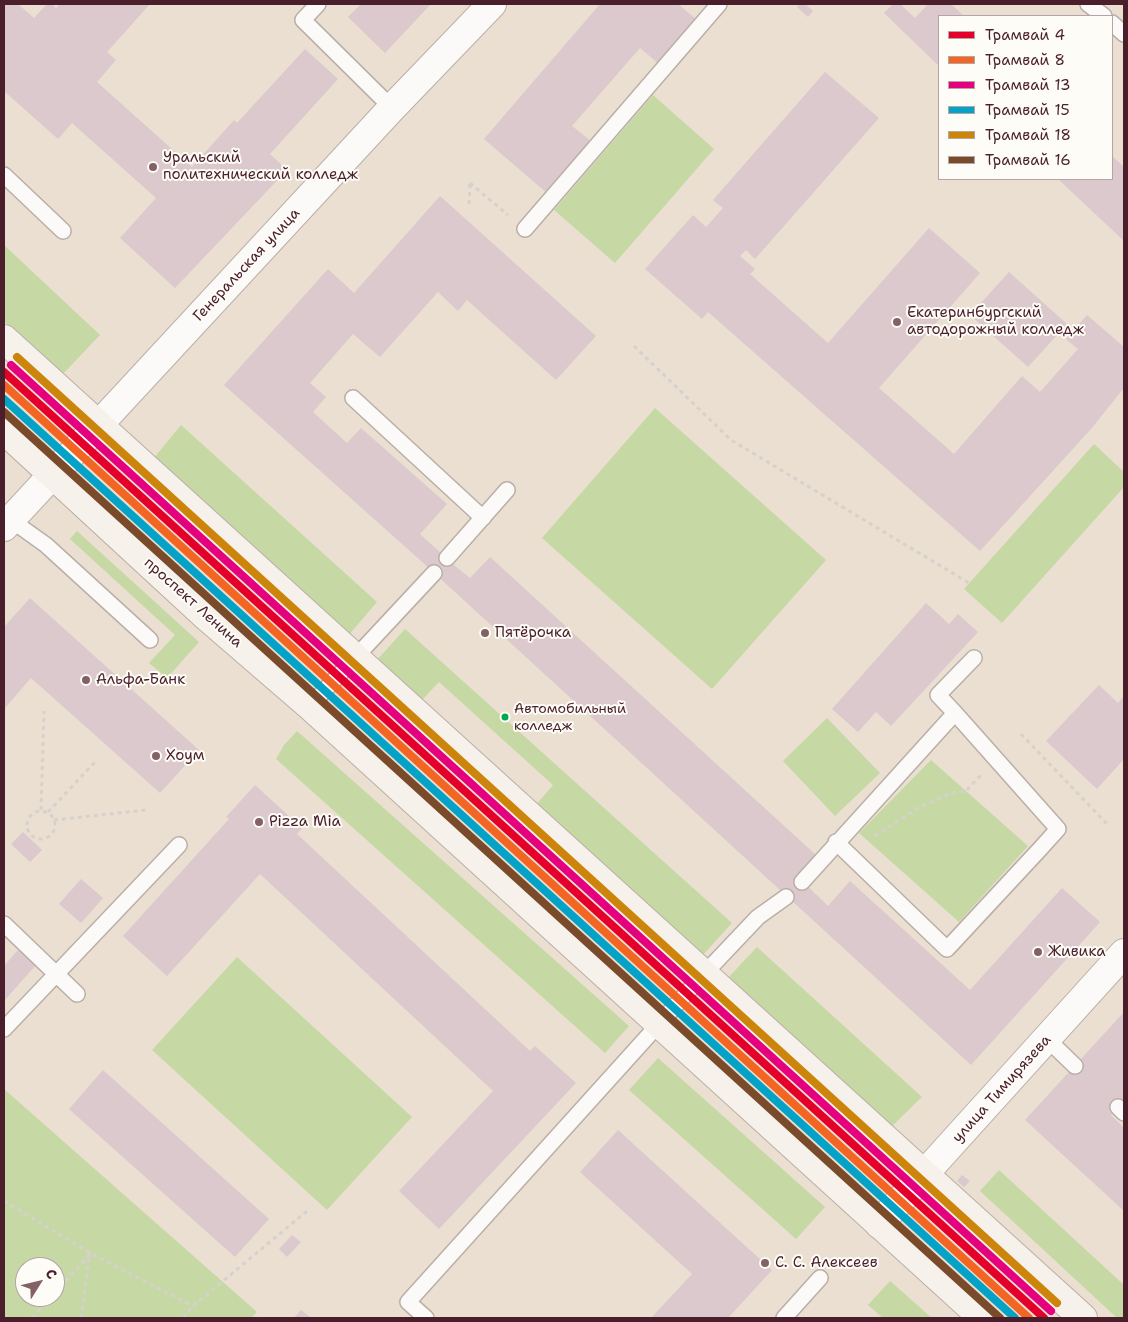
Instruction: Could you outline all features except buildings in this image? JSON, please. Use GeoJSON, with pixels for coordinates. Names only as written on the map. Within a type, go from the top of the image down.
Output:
{"type":"FeatureCollection","features":[{"type":"Feature","properties":{"kind":"main road"},"geometry":{"type":"LineString","coordinates":[[4,339],[1083,1318]]}},
{"type":"Feature","properties":{"kind":"main road","name":"проспект Ленина"},"geometry":{"type":"LineString","coordinates":[[4,430],[208,618],[310,706],[983,1318]]}},
{"type":"Feature","properties":{"kind":"street","name":"Генеральская улица"},"geometry":{"type":"LineString","coordinates":[[7,524],[392,108],[492,4]]}},
{"type":"Feature","properties":{"kind":"street","name":"улица Тимирязева"},"geometry":{"type":"LineString","coordinates":[[880,1224],[1124,953]]}},
{"type":"Feature","properties":{"kind":"lane"},"geometry":{"type":"LineString","coordinates":[[318,4],[304,20],[392,108]]}},
{"type":"Feature","properties":{"kind":"lane"},"geometry":{"type":"LineString","coordinates":[[525,229],[719,4]]}},
{"type":"Feature","properties":{"kind":"lane"},"geometry":{"type":"LineString","coordinates":[[1113,24],[1124,34]]}},
{"type":"Feature","properties":{"kind":"lane"},"geometry":{"type":"LineString","coordinates":[[4,175],[63,231]]}},
{"type":"Feature","properties":{"kind":"lane"},"geometry":{"type":"LineString","coordinates":[[353,398],[483,518]]}},
{"type":"Feature","properties":{"kind":"lane"},"geometry":{"type":"LineString","coordinates":[[446,558],[507,490]]}},
{"type":"Feature","properties":{"kind":"lane"},"geometry":{"type":"LineString","coordinates":[[7,524],[46,545],[150,640]]}},
{"type":"Feature","properties":{"kind":"lane"},"geometry":{"type":"LineString","coordinates":[[310,706],[434,573]]}},
{"type":"Feature","properties":{"kind":"lane"},"geometry":{"type":"LineString","coordinates":[[836,842],[947,948],[1058,829],[938,695],[974,658]]}},
{"type":"Feature","properties":{"kind":"lane"},"geometry":{"type":"LineString","coordinates":[[802,882],[836,842],[955,713]]}},
{"type":"Feature","properties":{"kind":"lane"},"geometry":{"type":"LineString","coordinates":[[4,1029],[179,845]]}},
{"type":"Feature","properties":{"kind":"lane"},"geometry":{"type":"LineString","coordinates":[[426,1318],[408,1302],[704,974],[758,917],[786,897]]}},
{"type":"Feature","properties":{"kind":"lane"},"geometry":{"type":"LineString","coordinates":[[4,924],[77,994]]}},
{"type":"Feature","properties":{"kind":"lane"},"geometry":{"type":"LineString","coordinates":[[1047,1039],[1074,1066]]}},
{"type":"Feature","properties":{"kind":"lane"},"geometry":{"type":"LineString","coordinates":[[784,1318],[820,1278]]}},
{"type":"Feature","properties":{"kind":"path"},"geometry":{"type":"LineString","coordinates":[[469,204],[470,184],[525,229]]}},
{"type":"Feature","properties":{"kind":"path"},"geometry":{"type":"LineString","coordinates":[[634,346],[731,440],[969,583]]}},
{"type":"Feature","properties":{"kind":"path"},"geometry":{"type":"LineString","coordinates":[[41,810],[44,711]]}},
{"type":"Feature","properties":{"kind":"path"},"geometry":{"type":"LineString","coordinates":[[1021,734],[1108,825]]}},
{"type":"Feature","properties":{"kind":"path"},"geometry":{"type":"LineString","coordinates":[[848,853],[918,808],[951,793],[966,791],[996,759]]}},
{"type":"Feature","properties":{"kind":"path"},"geometry":{"type":"LineString","coordinates":[[48,812],[96,761]]}},
{"type":"Feature","properties":{"kind":"path"},"geometry":{"type":"LineString","coordinates":[[41,810],[48,812],[54,820],[54,830],[48,837],[39,840],[34,838],[28,831],[27,821],[32,814],[41,810]]}},
{"type":"Feature","properties":{"kind":"path"},"geometry":{"type":"LineString","coordinates":[[54,820],[146,810]]}},
{"type":"Feature","properties":{"kind":"path"},"geometry":{"type":"LineString","coordinates":[[4,1201],[90,1253],[193,1306]]}},
{"type":"Feature","properties":{"kind":"path"},"geometry":{"type":"LineString","coordinates":[[183,1318],[193,1306],[307,1211]]}},
{"type":"Feature","properties":{"kind":"path"},"geometry":{"type":"LineString","coordinates":[[65,1281],[90,1253]]}},
{"type":"Feature","properties":{"kind":"path"},"geometry":{"type":"LineString","coordinates":[[81,1318],[90,1253]]}},
{"type":"Feature","properties":{"kind":"path"},"geometry":{"type":"LineString","coordinates":[[32,1318],[42,1307]]}},
{"type":"Feature","properties":{"kind":"green space"},"geometry":{"type":"Polygon","coordinates":[[[653,95],[714,149],[615,263],[554,210],[653,95]]]}},
{"type":"Feature","properties":{"kind":"green space"},"geometry":{"type":"Polygon","coordinates":[[[4,245],[100,335],[61,376],[4,321],[4,245]]]}},
{"type":"Feature","properties":{"kind":"green space"},"geometry":{"type":"Polygon","coordinates":[[[655,408],[826,560],[712,689],[542,538],[655,408]]]}},
{"type":"Feature","properties":{"kind":"green space"},"geometry":{"type":"Polygon","coordinates":[[[181,425],[377,602],[348,636],[153,459],[181,425]]]}},
{"type":"Feature","properties":{"kind":"green space"},"geometry":{"type":"Polygon","coordinates":[[[1094,444],[1124,472],[1124,487],[1002,623],[964,589],[1094,444]]]}},
{"type":"Feature","properties":{"kind":"green space"},"geometry":{"type":"Polygon","coordinates":[[[77,531],[199,642],[167,678],[149,663],[175,635],[70,539],[77,531]]]}},
{"type":"Feature","properties":{"kind":"green space"},"geometry":{"type":"Polygon","coordinates":[[[405,629],[732,923],[702,956],[535,806],[553,785],[439,682],[421,701],[376,661],[405,629]]]}},
{"type":"Feature","properties":{"kind":"green space"},"geometry":{"type":"Polygon","coordinates":[[[827,718],[880,773],[835,816],[783,761],[827,718]]]}},
{"type":"Feature","properties":{"kind":"green space"},"geometry":{"type":"Polygon","coordinates":[[[297,731],[629,1026],[605,1053],[276,759],[284,745],[297,731]]]}},
{"type":"Feature","properties":{"kind":"green space"},"geometry":{"type":"Polygon","coordinates":[[[931,760],[1028,846],[959,922],[859,833],[931,760]]]}},
{"type":"Feature","properties":{"kind":"green space"},"geometry":{"type":"Polygon","coordinates":[[[757,947],[922,1097],[891,1127],[727,979],[757,947]]]}},
{"type":"Feature","properties":{"kind":"green space"},"geometry":{"type":"Polygon","coordinates":[[[237,957],[412,1117],[327,1210],[152,1050],[237,957]]]}},
{"type":"Feature","properties":{"kind":"green space"},"geometry":{"type":"Polygon","coordinates":[[[658,1058],[825,1207],[796,1239],[629,1090],[658,1058]]]}},
{"type":"Feature","properties":{"kind":"green space"},"geometry":{"type":"Polygon","coordinates":[[[4,1089],[257,1312],[251,1318],[4,1318],[4,1089]]]}},
{"type":"Feature","properties":{"kind":"green space"},"geometry":{"type":"Polygon","coordinates":[[[999,1170],[1124,1285],[1124,1318],[1117,1318],[980,1191],[999,1170]]]}},
{"type":"Feature","properties":{"kind":"green space"},"geometry":{"type":"Polygon","coordinates":[[[890,1281],[932,1318],[883,1318],[868,1305],[890,1281]]]}},
{"type":"Feature","properties":{"kind":"tram line","name":"18"},"geometry":{"type":"LineString","coordinates":[[17,357],[1057,1303]]}},
{"type":"Feature","properties":{"kind":"tram line","name":"13"},"geometry":{"type":"LineString","coordinates":[[11,365],[1051,1311]]}},
{"type":"Feature","properties":{"kind":"tram line","name":"4"},"geometry":{"type":"LineString","coordinates":[[4,372],[1044,1318]]}},
{"type":"Feature","properties":{"kind":"tram line","name":"8"},"geometry":{"type":"LineString","coordinates":[[4,385],[1029,1318]]}},
{"type":"Feature","properties":{"kind":"tram line","name":"15"},"geometry":{"type":"LineString","coordinates":[[4,399],[1015,1318]]}},
{"type":"Feature","properties":{"kind":"tram line","name":"16"},"geometry":{"type":"LineString","coordinates":[[4,412],[1000,1318]]}},
{"type":"Feature","properties":{"kind":"place","name":"Уральский политехнический колледж"},"geometry":{"type":"Point","coordinates":[153,167]}},
{"type":"Feature","properties":{"kind":"place","name":"Екатеринбургский автодорожный колледж"},"geometry":{"type":"Point","coordinates":[897,322]}},
{"type":"Feature","properties":{"kind":"place","name":"Пятёрочка"},"geometry":{"type":"Point","coordinates":[485,633]}},
{"type":"Feature","properties":{"kind":"place","name":"Альфа-Банк"},"geometry":{"type":"Point","coordinates":[86,680]}},
{"type":"Feature","properties":{"kind":"place","name":"Автомобильный колледж"},"geometry":{"type":"Point","coordinates":[505,717]}},
{"type":"Feature","properties":{"kind":"place","name":"Хоум"},"geometry":{"type":"Point","coordinates":[156,756]}},
{"type":"Feature","properties":{"kind":"place","name":"Pizza Mia"},"geometry":{"type":"Point","coordinates":[259,822]}},
{"type":"Feature","properties":{"kind":"place","name":"Живика"},"geometry":{"type":"Point","coordinates":[1038,952]}},
{"type":"Feature","properties":{"kind":"place","name":"С. С. Алексеев"},"geometry":{"type":"Point","coordinates":[765,1263]}}]}
